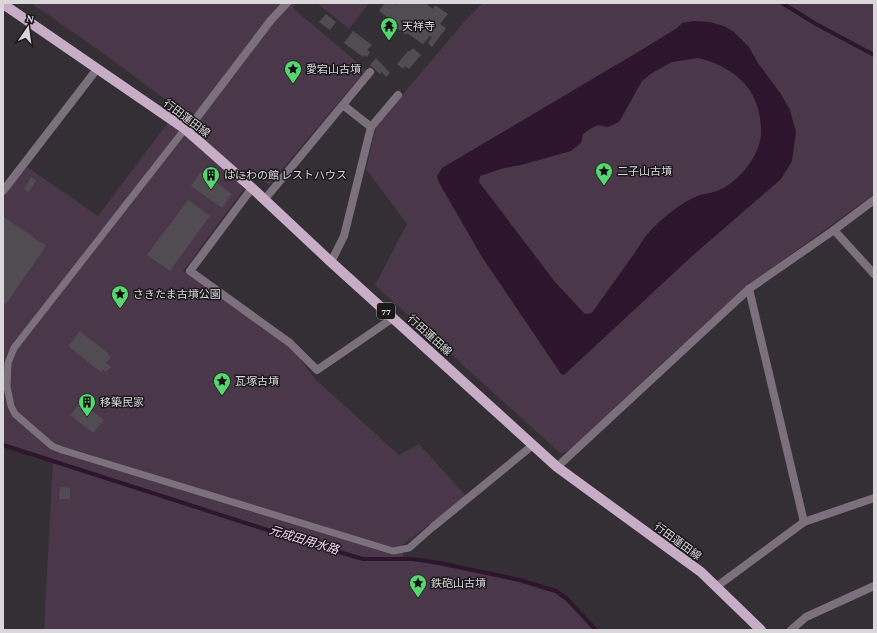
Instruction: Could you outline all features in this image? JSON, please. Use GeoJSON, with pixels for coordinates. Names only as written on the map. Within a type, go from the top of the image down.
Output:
{"type":"FeatureCollection","features":[{"type":"Feature","properties":{"kind":"main road","name":"行田蓮田線"},"geometry":{"type":"LineString","coordinates":[[3,4],[97,69],[188,127],[331,262],[557,467],[701,572],[757,629]]}},
{"type":"Feature","properties":{"kind":"street"},"geometry":{"type":"LineString","coordinates":[[188,127],[270,20],[286,3]]}},
{"type":"Feature","properties":{"kind":"street"},"geometry":{"type":"LineString","coordinates":[[3,191],[97,69]]}},
{"type":"Feature","properties":{"kind":"street"},"geometry":{"type":"LineString","coordinates":[[265,200],[370,72]]}},
{"type":"Feature","properties":{"kind":"street"},"geometry":{"type":"LineString","coordinates":[[331,262],[344,236],[371,127],[398,95]]}},
{"type":"Feature","properties":{"kind":"street"},"geometry":{"type":"LineString","coordinates":[[343,105],[371,127]]}},
{"type":"Feature","properties":{"kind":"street"},"geometry":{"type":"LineString","coordinates":[[252,188],[190,271],[290,343],[317,370],[394,318]]}},
{"type":"Feature","properties":{"kind":"street"},"geometry":{"type":"LineString","coordinates":[[557,467],[749,289],[834,230],[874,200]]}},
{"type":"Feature","properties":{"kind":"street"},"geometry":{"type":"LineString","coordinates":[[834,230],[874,274]]}},
{"type":"Feature","properties":{"kind":"street"},"geometry":{"type":"LineString","coordinates":[[749,289],[804,522]]}},
{"type":"Feature","properties":{"kind":"street"},"geometry":{"type":"LineString","coordinates":[[434,526],[533,445]]}},
{"type":"Feature","properties":{"kind":"street"},"geometry":{"type":"LineString","coordinates":[[716,587],[804,522],[874,498]]}},
{"type":"Feature","properties":{"kind":"street"},"geometry":{"type":"LineString","coordinates":[[791,630],[806,617],[874,586]]}},
{"type":"Feature","properties":{"kind":"lane"},"geometry":{"type":"LineString","coordinates":[[188,127],[14,348],[8,363],[7,387],[11,406],[15,414],[52,446],[62,450],[393,551],[408,548],[434,526]]}},
{"type":"Feature","properties":{"kind":"shaded area","name":"さきたま古墳公園"},"geometry":{"type":"Polygon","coordinates":[[[31,3],[296,3],[293,8],[366,70],[269,185],[255,174],[183,271],[291,347],[315,379],[399,455],[419,444],[466,496],[403,545],[403,560],[418,561],[515,581],[555,593],[567,602],[593,630],[44,630],[53,459],[3,443],[3,197],[27,167],[98,216],[178,109],[110,58],[31,3]]]}},
{"type":"Feature","properties":{"kind":"shaded area"},"geometry":{"type":"Polygon","coordinates":[[[317,3],[369,3],[349,29],[317,3]]]}},
{"type":"Feature","properties":{"kind":"shaded area"},"geometry":{"type":"Polygon","coordinates":[[[483,3],[874,3],[874,194],[746,287],[571,449],[561,454],[375,285],[407,224],[366,169],[376,126],[465,21],[483,3]]]}},
{"type":"Feature","properties":{"kind":"shaded area"},"geometry":{"type":"Polygon","coordinates":[[[694,21],[710,22],[724,26],[734,32],[749,47],[790,110],[796,132],[792,161],[781,179],[691,257],[564,375],[561,374],[482,257],[438,181],[437,176],[442,168],[643,49],[677,28],[682,23],[694,21]],[[698,58],[672,62],[652,73],[642,81],[619,122],[608,127],[598,125],[590,129],[583,134],[581,143],[571,151],[521,165],[504,168],[480,176],[479,182],[555,282],[585,314],[592,313],[651,230],[673,211],[696,196],[716,191],[727,186],[742,173],[754,156],[761,138],[761,129],[757,105],[753,96],[748,88],[734,74],[717,64],[698,58]]]}},
{"type":"Feature","properties":{"kind":"building"},"geometry":{"type":"Polygon","coordinates":[[[385,3],[394,3],[396,5],[397,3],[427,3],[426,4],[433,9],[435,5],[448,14],[440,24],[446,28],[432,47],[428,43],[432,37],[430,36],[423,44],[407,33],[406,35],[397,28],[399,26],[379,11],[385,3]]]}},
{"type":"Feature","properties":{"kind":"building"},"geometry":{"type":"Polygon","coordinates":[[[326,14],[336,22],[330,30],[319,22],[326,14]]]}},
{"type":"Feature","properties":{"kind":"building"},"geometry":{"type":"Polygon","coordinates":[[[353,31],[372,45],[367,50],[370,52],[367,57],[365,55],[363,57],[344,43],[353,31]]]}},
{"type":"Feature","properties":{"kind":"building"},"geometry":{"type":"Polygon","coordinates":[[[413,48],[421,55],[409,69],[405,66],[403,69],[397,64],[408,51],[409,52],[413,48]]]}},
{"type":"Feature","properties":{"kind":"building"},"geometry":{"type":"Polygon","coordinates":[[[376,58],[390,73],[386,77],[382,72],[380,74],[370,65],[376,58]]]}},
{"type":"Feature","properties":{"kind":"building","name":"はにわの館 レストハウス"},"geometry":{"type":"Polygon","coordinates":[[[201,172],[232,194],[222,208],[191,186],[201,172]]]}},
{"type":"Feature","properties":{"kind":"building"},"geometry":{"type":"Polygon","coordinates":[[[31,177],[36,180],[29,192],[24,189],[31,177]]]}},
{"type":"Feature","properties":{"kind":"building"},"geometry":{"type":"Polygon","coordinates":[[[188,200],[210,216],[170,271],[147,255],[188,200]]]}},
{"type":"Feature","properties":{"kind":"building"},"geometry":{"type":"Polygon","coordinates":[[[4,217],[46,246],[6,304],[3,302],[4,217]]]}},
{"type":"Feature","properties":{"kind":"building"},"geometry":{"type":"Polygon","coordinates":[[[80,331],[111,357],[106,363],[111,367],[106,372],[103,370],[101,372],[68,346],[80,331]]]}},
{"type":"Feature","properties":{"kind":"building","name":"移築民家"},"geometry":{"type":"Polygon","coordinates":[[[81,402],[104,420],[93,433],[70,415],[81,402]]]}},
{"type":"Feature","properties":{"kind":"building"},"geometry":{"type":"Polygon","coordinates":[[[60,487],[70,488],[70,499],[59,499],[60,487]]]}},
{"type":"Feature","properties":{"kind":"waterway"},"geometry":{"type":"LineString","coordinates":[[782,3],[816,24],[874,55]]}},
{"type":"Feature","properties":{"kind":"waterway","name":"元成田用水路"},"geometry":{"type":"LineString","coordinates":[[3,445],[308,543],[363,559],[412,559],[440,563],[520,580],[556,591],[566,598],[596,630]]}},
{"type":"Feature","properties":{"kind":"place","name":"天祥寺"},"geometry":{"type":"Point","coordinates":[389,41]}},
{"type":"Feature","properties":{"kind":"place","name":"愛宕山古墳"},"geometry":{"type":"Point","coordinates":[293,84]}},
{"type":"Feature","properties":{"kind":"place","name":"二子山古墳"},"geometry":{"type":"Point","coordinates":[604,186]}},
{"type":"Feature","properties":{"kind":"place","name":"はにわの館 レストハウス"},"geometry":{"type":"Point","coordinates":[211,190]}},
{"type":"Feature","properties":{"kind":"place","name":"さきたま古墳公園"},"geometry":{"type":"Point","coordinates":[120,309]}},
{"type":"Feature","properties":{"kind":"place","name":"瓦塚古墳"},"geometry":{"type":"Point","coordinates":[222,396]}},
{"type":"Feature","properties":{"kind":"place","name":"移築民家"},"geometry":{"type":"Point","coordinates":[87,417]}},
{"type":"Feature","properties":{"kind":"place","name":"鉄砲山古墳"},"geometry":{"type":"Point","coordinates":[418,598]}}]}
